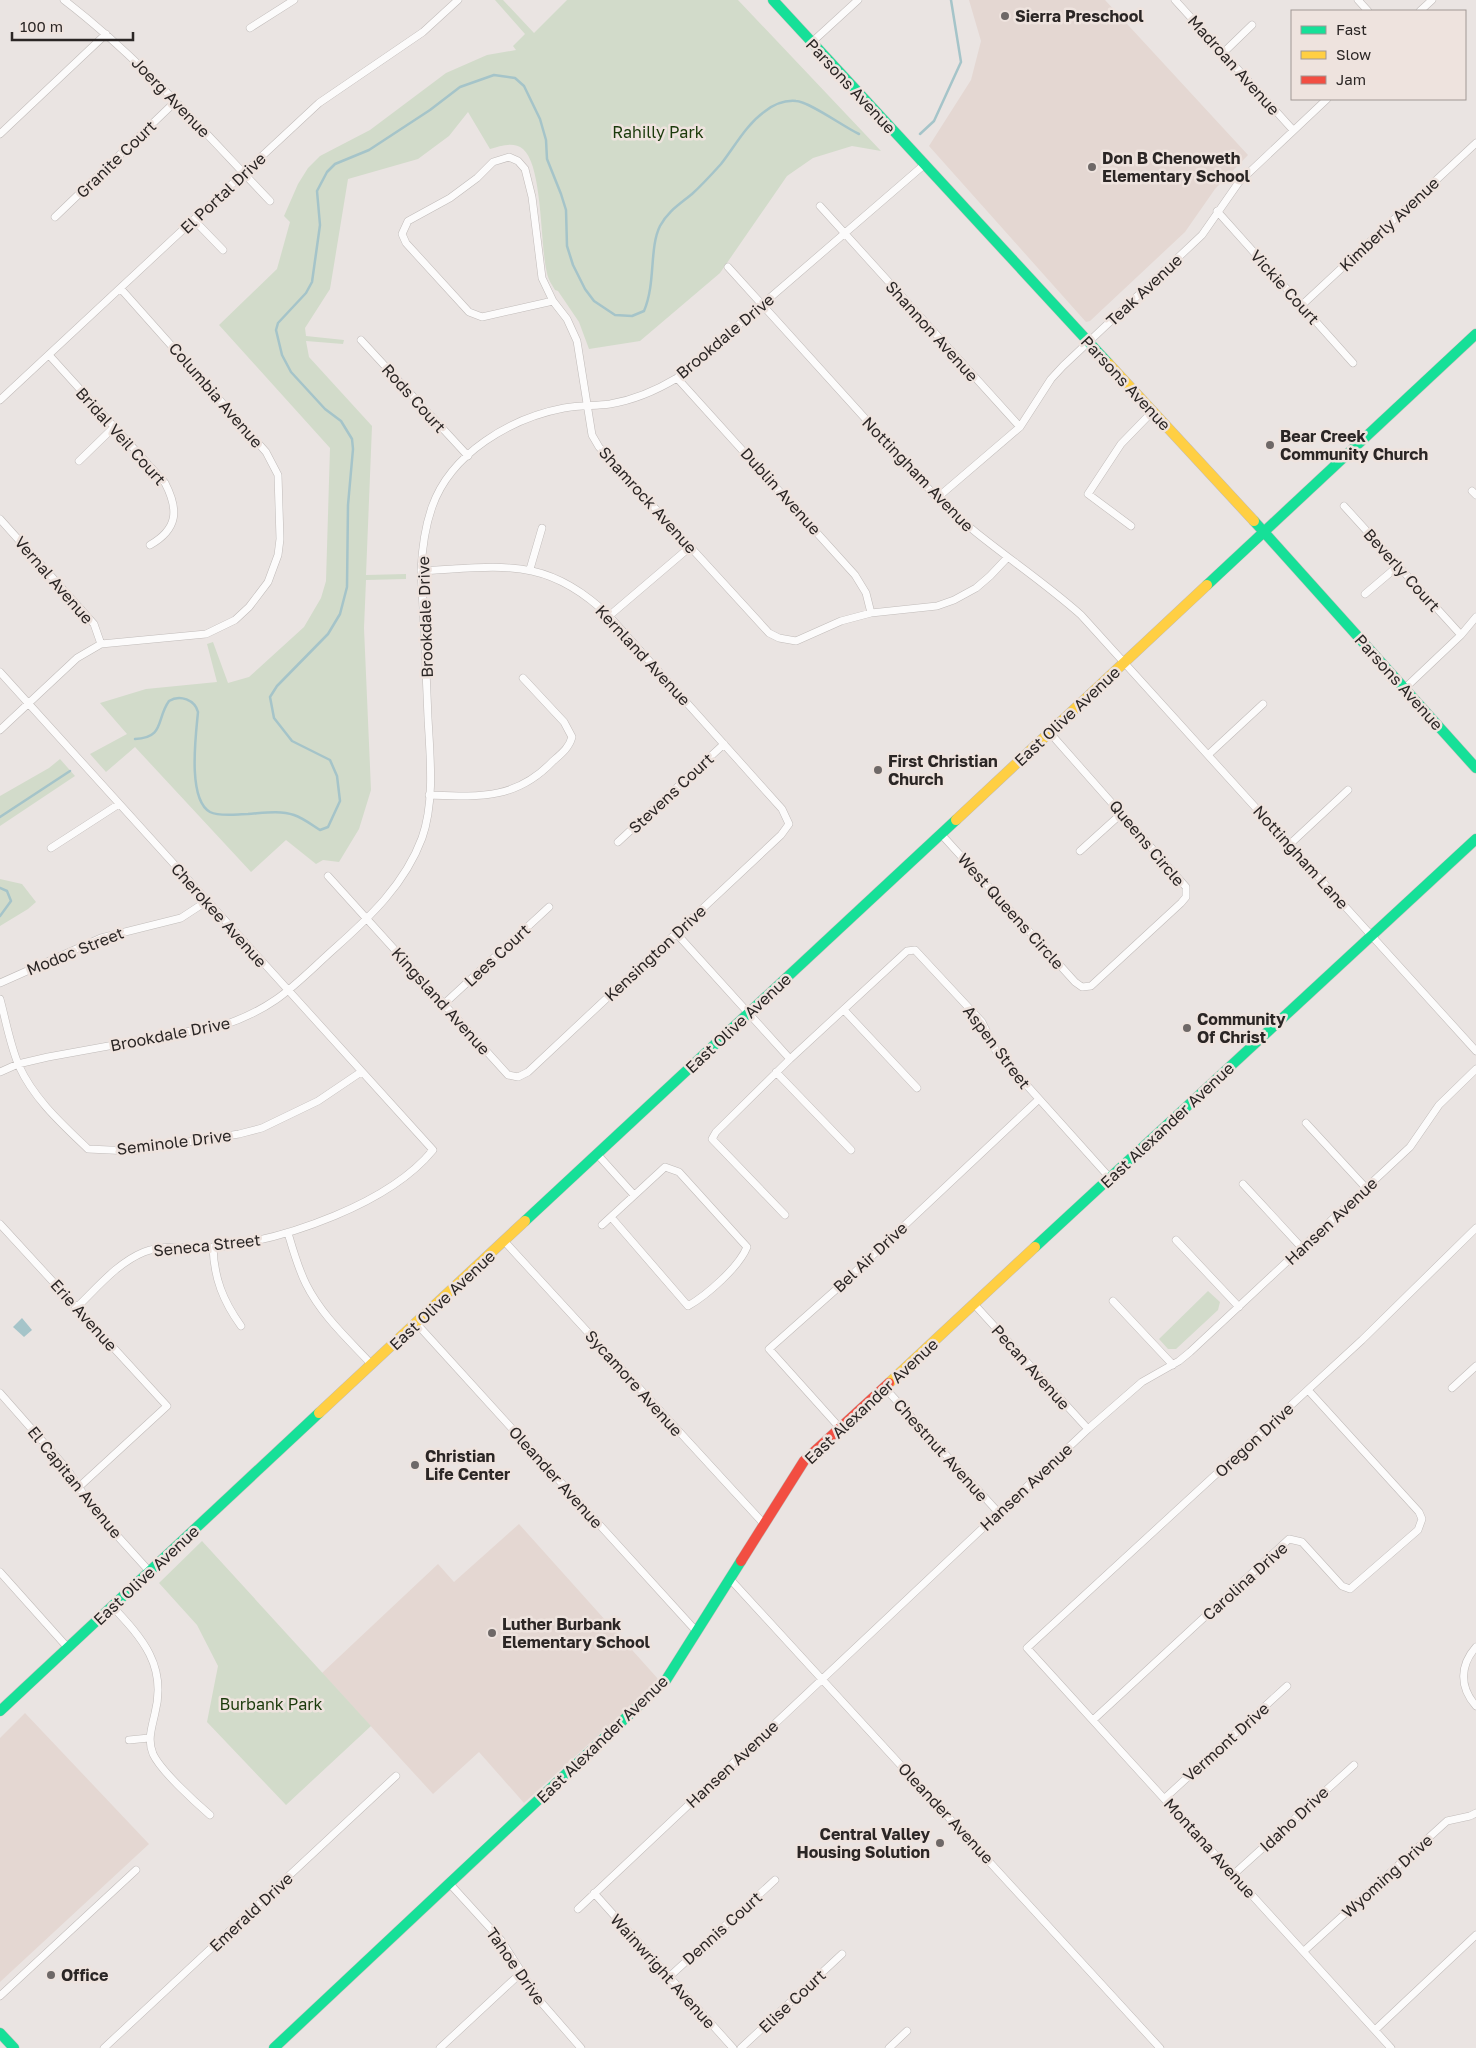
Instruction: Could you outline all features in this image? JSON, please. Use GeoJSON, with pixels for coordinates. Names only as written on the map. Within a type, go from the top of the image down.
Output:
{"type":"FeatureCollection","features":[{"type":"Feature","properties":{"kind":"street","name":"Joerg Avenue"},"geometry":{"type":"LineString","coordinates":[[64,0],[106,34],[176,101],[270,202]]}},
{"type":"Feature","properties":{"kind":"street"},"geometry":{"type":"LineString","coordinates":[[250,28],[294,0]]}},
{"type":"Feature","properties":{"kind":"street","name":"El Portal Drive"},"geometry":{"type":"LineString","coordinates":[[0,400],[319,103],[423,32],[458,0]]}},
{"type":"Feature","properties":{"kind":"street","name":"Parsons Avenue"},"geometry":{"type":"LineString","coordinates":[[773,0],[1264,532],[1476,768]]}},
{"type":"Feature","properties":{"kind":"street"},"geometry":{"type":"LineString","coordinates":[[811,43],[858,0]]}},
{"type":"Feature","properties":{"kind":"street","name":"Madroan Avenue"},"geometry":{"type":"LineString","coordinates":[[1175,0],[1293,130]]}},
{"type":"Feature","properties":{"kind":"street"},"geometry":{"type":"LineString","coordinates":[[1358,0],[1367,10]]}},
{"type":"Feature","properties":{"kind":"street"},"geometry":{"type":"LineString","coordinates":[[1421,10],[1432,0]]}},
{"type":"Feature","properties":{"kind":"street"},"geometry":{"type":"LineString","coordinates":[[1223,53],[1252,24]]}},
{"type":"Feature","properties":{"kind":"street"},"geometry":{"type":"LineString","coordinates":[[0,134],[106,34]]}},
{"type":"Feature","properties":{"kind":"street","name":"Teak Avenue"},"geometry":{"type":"LineString","coordinates":[[937,498],[1020,427],[1051,379],[1202,234],[1229,194],[1248,171],[1326,100]]}},
{"type":"Feature","properties":{"kind":"street","name":"Granite Court"},"geometry":{"type":"LineString","coordinates":[[55,217],[176,101]]}},
{"type":"Feature","properties":{"kind":"street","name":"Kimberly Avenue"},"geometry":{"type":"LineString","coordinates":[[1302,305],[1476,143]]}},
{"type":"Feature","properties":{"kind":"street","name":"Shamrock Avenue"},"geometry":{"type":"LineString","coordinates":[[553,301],[482,317],[469,312],[406,243],[402,234],[408,220],[450,198],[477,178],[493,162],[509,157],[518,161],[524,168],[536,214],[540,266],[546,288],[567,319],[577,341],[590,427],[599,447],[769,633],[779,638],[796,641],[841,621],[871,613]]}},
{"type":"Feature","properties":{"kind":"street","name":"Brookdale Drive"},"geometry":{"type":"LineString","coordinates":[[0,1072],[18,1064],[224,1025],[251,1016],[289,992],[368,919],[394,889],[414,855],[424,830],[429,795],[430,762],[421,571],[424,537],[432,508],[448,478],[468,456],[498,433],[526,420],[564,408],[630,399],[664,386],[677,378],[926,164]]}},
{"type":"Feature","properties":{"kind":"street","name":"Shannon Avenue"},"geometry":{"type":"LineString","coordinates":[[820,206],[1020,427]]}},
{"type":"Feature","properties":{"kind":"street","name":"Vickie Court"},"geometry":{"type":"LineString","coordinates":[[1217,212],[1353,362]]}},
{"type":"Feature","properties":{"kind":"street"},"geometry":{"type":"LineString","coordinates":[[194,220],[223,250]]}},
{"type":"Feature","properties":{"kind":"street","name":"Nottingham Avenue"},"geometry":{"type":"LineString","coordinates":[[728,267],[937,498],[965,526],[1063,599],[1081,615],[1124,663]]}},
{"type":"Feature","properties":{"kind":"street","name":"Columbia Avenue"},"geometry":{"type":"LineString","coordinates":[[0,730],[77,658],[101,644],[206,634],[235,620],[259,596],[268,582],[278,555],[280,539],[278,475],[266,452],[121,289]]}},
{"type":"Feature","properties":{"kind":"street","name":"East Olive Avenue"},"geometry":{"type":"LineString","coordinates":[[0,1711],[505,1242],[1476,334]]}},
{"type":"Feature","properties":{"kind":"street","name":"Rods Court"},"geometry":{"type":"LineString","coordinates":[[361,340],[468,456]]}},
{"type":"Feature","properties":{"kind":"street","name":"Bridal Veil Court"},"geometry":{"type":"LineString","coordinates":[[49,355],[165,482],[172,496],[175,511],[172,525],[163,537],[150,545]]}},
{"type":"Feature","properties":{"kind":"street","name":"Dublin Avenue"},"geometry":{"type":"LineString","coordinates":[[677,378],[855,575],[866,593],[871,613]]}},
{"type":"Feature","properties":{"kind":"street"},"geometry":{"type":"LineString","coordinates":[[1131,526],[1088,494],[1121,444],[1152,412]]}},
{"type":"Feature","properties":{"kind":"street"},"geometry":{"type":"LineString","coordinates":[[79,461],[114,427]]}},
{"type":"Feature","properties":{"kind":"street","name":"Beverly Court"},"geometry":{"type":"LineString","coordinates":[[1344,506],[1461,635]]}},
{"type":"Feature","properties":{"kind":"street","name":"Vernal Avenue"},"geometry":{"type":"LineString","coordinates":[[0,519],[94,624],[101,644]]}},
{"type":"Feature","properties":{"kind":"street"},"geometry":{"type":"LineString","coordinates":[[530,569],[542,528]]}},
{"type":"Feature","properties":{"kind":"street"},"geometry":{"type":"LineString","coordinates":[[609,616],[690,547]]}},
{"type":"Feature","properties":{"kind":"street"},"geometry":{"type":"LineString","coordinates":[[871,613],[937,606],[954,600],[976,588],[1007,558]]}},
{"type":"Feature","properties":{"kind":"street","name":"Kernland Avenue"},"geometry":{"type":"LineString","coordinates":[[421,571],[514,566],[530,569],[567,583],[609,616],[782,809],[789,824]]}},
{"type":"Feature","properties":{"kind":"street"},"geometry":{"type":"LineString","coordinates":[[1365,594],[1398,566]]}},
{"type":"Feature","properties":{"kind":"street"},"geometry":{"type":"LineString","coordinates":[[1404,689],[1461,635],[1476,617]]}},
{"type":"Feature","properties":{"kind":"street","name":"Nottingham Lane"},"geometry":{"type":"LineString","coordinates":[[1124,663],[1209,754],[1476,1051]]}},
{"type":"Feature","properties":{"kind":"street","name":"Cherokee Avenue"},"geometry":{"type":"LineString","coordinates":[[0,672],[433,1150],[427,1157]]}},
{"type":"Feature","properties":{"kind":"street"},"geometry":{"type":"LineString","coordinates":[[429,795],[489,795],[508,792],[525,785],[540,774],[570,745],[572,738],[564,722],[523,678]]}},
{"type":"Feature","properties":{"kind":"street"},"geometry":{"type":"LineString","coordinates":[[1209,754],[1263,704]]}},
{"type":"Feature","properties":{"kind":"street","name":"Queens Circle"},"geometry":{"type":"LineString","coordinates":[[1050,733],[1186,887],[1186,897],[1091,986],[1082,987]]}},
{"type":"Feature","properties":{"kind":"street","name":"Stevens Court"},"geometry":{"type":"LineString","coordinates":[[618,842],[724,744]]}},
{"type":"Feature","properties":{"kind":"street"},"geometry":{"type":"LineString","coordinates":[[1290,844],[1348,790]]}},
{"type":"Feature","properties":{"kind":"street"},"geometry":{"type":"LineString","coordinates":[[52,848],[119,804]]}},
{"type":"Feature","properties":{"kind":"street"},"geometry":{"type":"LineString","coordinates":[[1080,851],[1122,813]]}},
{"type":"Feature","properties":{"kind":"street","name":"Kensington Drive"},"geometry":{"type":"LineString","coordinates":[[518,1077],[528,1072],[782,836],[789,824]]}},
{"type":"Feature","properties":{"kind":"street","name":"West Queens Circle"},"geometry":{"type":"LineString","coordinates":[[941,834],[1075,982],[1082,987]]}},
{"type":"Feature","properties":{"kind":"street","name":"East Alexander Avenue"},"geometry":{"type":"LineString","coordinates":[[274,2048],[666,1680],[804,1461],[1476,839]]}},
{"type":"Feature","properties":{"kind":"street","name":"Kingsland Avenue"},"geometry":{"type":"LineString","coordinates":[[328,876],[508,1075],[518,1077]]}},
{"type":"Feature","properties":{"kind":"street","name":"Modoc Street"},"geometry":{"type":"LineString","coordinates":[[0,983],[101,938],[181,918],[206,901]]}},
{"type":"Feature","properties":{"kind":"street","name":"Lees Court"},"geometry":{"type":"LineString","coordinates":[[444,1004],[549,907]]}},
{"type":"Feature","properties":{"kind":"street"},"geometry":{"type":"LineString","coordinates":[[676,934],[790,1058]]}},
{"type":"Feature","properties":{"kind":"street","name":"Aspen Street"},"geometry":{"type":"LineString","coordinates":[[784,1215],[712,1139],[716,1132],[790,1058],[907,951],[915,950],[982,1022],[996,1051],[1110,1178]]}},
{"type":"Feature","properties":{"kind":"street","name":"Seminole Drive"},"geometry":{"type":"LineString","coordinates":[[0,999],[18,1064],[32,1089],[88,1149],[130,1150],[239,1134],[262,1128],[318,1101],[361,1072]]}},
{"type":"Feature","properties":{"kind":"street"},"geometry":{"type":"LineString","coordinates":[[844,1010],[917,1088]]}},
{"type":"Feature","properties":{"kind":"street","name":"Hansen Avenue"},"geometry":{"type":"LineString","coordinates":[[578,1909],[1088,1429],[1142,1382],[1173,1365],[1239,1307],[1410,1147],[1439,1105],[1476,1070]]}},
{"type":"Feature","properties":{"kind":"street"},"geometry":{"type":"LineString","coordinates":[[776,1072],[851,1150]]}},
{"type":"Feature","properties":{"kind":"street","name":"Bel Air Drive"},"geometry":{"type":"LineString","coordinates":[[840,1428],[769,1349],[840,1286],[1038,1100]]}},
{"type":"Feature","properties":{"kind":"street"},"geometry":{"type":"LineString","coordinates":[[1306,1123],[1366,1188]]}},
{"type":"Feature","properties":{"kind":"street"},"geometry":{"type":"LineString","coordinates":[[598,1155],[634,1196]]}},
{"type":"Feature","properties":{"kind":"street","name":"Seneca Street"},"geometry":{"type":"LineString","coordinates":[[77,1307],[116,1268],[145,1252],[173,1247],[213,1248],[251,1243],[288,1233],[322,1221],[376,1194],[427,1157]]}},
{"type":"Feature","properties":{"kind":"street"},"geometry":{"type":"LineString","coordinates":[[602,1225],[666,1167],[679,1172],[747,1247],[742,1260],[697,1301],[688,1306],[611,1217]]}},
{"type":"Feature","properties":{"kind":"street"},"geometry":{"type":"LineString","coordinates":[[1243,1184],[1302,1248]]}},
{"type":"Feature","properties":{"kind":"street","name":"Erie Avenue"},"geometry":{"type":"LineString","coordinates":[[0,1224],[167,1406],[80,1486]]}},
{"type":"Feature","properties":{"kind":"street","name":"Oregon Drive"},"geometry":{"type":"LineString","coordinates":[[1028,1648],[1384,1320],[1422,1279],[1476,1228]]}},
{"type":"Feature","properties":{"kind":"street"},"geometry":{"type":"LineString","coordinates":[[288,1233],[296,1260],[312,1296],[334,1325],[372,1365]]}},
{"type":"Feature","properties":{"kind":"street"},"geometry":{"type":"LineString","coordinates":[[1176,1240],[1239,1307]]}},
{"type":"Feature","properties":{"kind":"street","name":"Sycamore Avenue"},"geometry":{"type":"LineString","coordinates":[[505,1242],[764,1524]]}},
{"type":"Feature","properties":{"kind":"street"},"geometry":{"type":"LineString","coordinates":[[213,1248],[214,1264],[221,1292],[241,1326]]}},
{"type":"Feature","properties":{"kind":"street"},"geometry":{"type":"LineString","coordinates":[[1113,1301],[1173,1365]]}},
{"type":"Feature","properties":{"kind":"street","name":"Pecan Avenue"},"geometry":{"type":"LineString","coordinates":[[974,1304],[1088,1429]]}},
{"type":"Feature","properties":{"kind":"street","name":"Oleander Avenue"},"geometry":{"type":"LineString","coordinates":[[416,1324],[697,1632]]}},
{"type":"Feature","properties":{"kind":"street"},"geometry":{"type":"LineString","coordinates":[[1452,1388],[1476,1366]]}},
{"type":"Feature","properties":{"kind":"street","name":"Chestnut Avenue"},"geometry":{"type":"LineString","coordinates":[[884,1387],[998,1512]]}},
{"type":"Feature","properties":{"kind":"street","name":"Carolina Drive"},"geometry":{"type":"LineString","coordinates":[[1093,1720],[1289,1539],[1302,1542],[1342,1586],[1350,1589],[1418,1530],[1422,1519],[1419,1512],[1308,1390]]}},
{"type":"Feature","properties":{"kind":"street","name":"El Capitan Avenue"},"geometry":{"type":"LineString","coordinates":[[0,1393],[67,1469],[80,1486],[93,1509],[150,1572]]}},
{"type":"Feature","properties":{"kind":"street"},"geometry":{"type":"LineString","coordinates":[[0,1572],[68,1648]]}},
{"type":"Feature","properties":{"kind":"street","name":"Oleander Avenue"},"geometry":{"type":"LineString","coordinates":[[730,1579],[941,1806],[1160,2048]]}},
{"type":"Feature","properties":{"kind":"street"},"geometry":{"type":"LineString","coordinates":[[112,1606],[138,1633],[153,1659],[158,1695],[149,1738],[152,1754],[210,1815]]}},
{"type":"Feature","properties":{"kind":"street"},"geometry":{"type":"LineString","coordinates":[[1476,1647],[1469,1655],[1463,1674],[1464,1687],[1476,1706]]}},
{"type":"Feature","properties":{"kind":"street","name":"Montana Avenue"},"geometry":{"type":"LineString","coordinates":[[1028,1648],[1391,2048]]}},
{"type":"Feature","properties":{"kind":"street","name":"Vermont Drive"},"geometry":{"type":"LineString","coordinates":[[1164,1798],[1287,1686]]}},
{"type":"Feature","properties":{"kind":"street"},"geometry":{"type":"LineString","coordinates":[[129,1740],[149,1738]]}},
{"type":"Feature","properties":{"kind":"street","name":"Idaho Drive"},"geometry":{"type":"LineString","coordinates":[[1234,1874],[1354,1765]]}},
{"type":"Feature","properties":{"kind":"street","name":"Emerald Drive"},"geometry":{"type":"LineString","coordinates":[[104,2048],[396,1776]]}},
{"type":"Feature","properties":{"kind":"street","name":"Wyoming Drive"},"geometry":{"type":"LineString","coordinates":[[1304,1951],[1447,1821],[1476,1813]]}},
{"type":"Feature","properties":{"kind":"street"},"geometry":{"type":"LineString","coordinates":[[0,1996],[136,1870]]}},
{"type":"Feature","properties":{"kind":"street","name":"Dennis Court"},"geometry":{"type":"LineString","coordinates":[[669,1977],[775,1880]]}},
{"type":"Feature","properties":{"kind":"street","name":"Tahoe Drive"},"geometry":{"type":"LineString","coordinates":[[450,1884],[501,1940],[546,2008],[581,2048]]}},
{"type":"Feature","properties":{"kind":"street","name":"Wainwright Avenue"},"geometry":{"type":"LineString","coordinates":[[594,1894],[733,2048]]}},
{"type":"Feature","properties":{"kind":"street"},"geometry":{"type":"LineString","coordinates":[[1375,2030],[1476,1936]]}},
{"type":"Feature","properties":{"kind":"street","name":"Elise Court"},"geometry":{"type":"LineString","coordinates":[[741,2048],[842,1954]]}},
{"type":"Feature","properties":{"kind":"street"},"geometry":{"type":"LineString","coordinates":[[440,2048],[523,1972]]}},
{"type":"Feature","properties":{"kind":"street"},"geometry":{"type":"LineString","coordinates":[[889,2048],[907,2031]]}},
{"type":"Feature","properties":{"kind":"street"},"geometry":{"type":"LineString","coordinates":[[0,2033],[14,2048]]}},
{"type":"Feature","properties":{"kind":"shaded area","name":"Don B Chenoweth Elementary School"},"geometry":{"type":"Polygon","coordinates":[[[969,0],[1105,0],[1248,155],[1215,189],[1185,232],[1090,321],[1086,322],[929,146],[971,80],[981,41],[969,0]]]}},
{"type":"Feature","properties":{"kind":"shaded area","name":"Luther Burbank Elementary School"},"geometry":{"type":"Polygon","coordinates":[[[519,1524],[659,1680],[524,1803],[479,1752],[433,1794],[322,1673],[438,1564],[454,1582],[519,1524]]]}},
{"type":"Feature","properties":{"kind":"shaded area"},"geometry":{"type":"Polygon","coordinates":[[[25,1713],[149,1844],[0,1982],[0,1738],[25,1713]]]}},
{"type":"Feature","properties":{"kind":"green space","name":"Rahilly Park"},"geometry":{"type":"Polygon","coordinates":[[[495,0],[503,0],[534,33],[567,0],[738,0],[881,151],[852,146],[813,158],[787,176],[720,273],[640,341],[589,349],[579,322],[550,282],[545,261],[538,189],[529,158],[523,149],[511,145],[490,149],[468,112],[449,136],[418,159],[348,179],[330,289],[305,328],[306,336],[344,340],[343,344],[306,341],[309,357],[372,426],[366,575],[406,574],[406,579],[366,580],[364,628],[371,790],[359,829],[339,862],[323,860],[316,864],[286,840],[251,872],[135,747],[106,772],[90,754],[127,734],[100,703],[146,689],[217,682],[207,644],[213,642],[228,683],[249,677],[304,627],[321,598],[326,581],[330,448],[219,325],[277,269],[290,222],[284,216],[298,184],[308,168],[320,156],[370,130],[446,73],[487,55],[516,50],[513,46],[525,34],[495,0]]]}},
{"type":"Feature","properties":{"kind":"green space"},"geometry":{"type":"Polygon","coordinates":[[[60,759],[75,776],[0,826],[0,796],[49,768],[60,759]]]}},
{"type":"Feature","properties":{"kind":"green space"},"geometry":{"type":"Polygon","coordinates":[[[0,879],[22,884],[36,902],[0,926],[0,879]]]}},
{"type":"Feature","properties":{"kind":"green space"},"geometry":{"type":"Polygon","coordinates":[[[1208,1291],[1220,1302],[1218,1310],[1176,1349],[1168,1349],[1159,1339],[1208,1291]]]}},
{"type":"Feature","properties":{"kind":"green space","name":"Burbank Park"},"geometry":{"type":"Polygon","coordinates":[[[202,1541],[371,1726],[286,1805],[207,1722],[218,1666],[197,1625],[159,1583],[202,1541]]]}},
{"type":"Feature","properties":{"kind":"water"},"geometry":{"type":"Polygon","coordinates":[[[22,1318],[32,1330],[24,1337],[13,1327],[22,1318]]]}},
{"type":"Feature","properties":{"kind":"waterway"},"geometry":{"type":"LineString","coordinates":[[920,134],[934,121],[961,62],[951,0]]}},
{"type":"Feature","properties":{"kind":"waterway"},"geometry":{"type":"LineString","coordinates":[[135,739],[145,738],[156,731],[169,701],[178,698],[187,699],[194,704],[198,712],[195,750],[196,780],[198,794],[203,805],[210,812],[224,815],[271,812],[289,813],[320,830],[328,827],[340,801],[337,776],[330,760],[292,741],[274,718],[270,697],[277,686],[328,634],[340,614],[347,587],[348,505],[353,449],[352,439],[341,421],[325,409],[291,372],[282,355],[276,330],[278,323],[306,293],[312,282],[320,225],[317,191],[327,172],[335,164],[369,150],[430,110],[460,87],[494,75],[515,78],[524,86],[540,119],[546,140],[547,159],[566,210],[567,246],[573,265],[585,289],[594,301],[615,315],[632,316],[644,311],[648,300],[655,245],[663,221],[670,212],[711,176],[746,129],[764,112],[783,102],[802,102],[859,134]]}},
{"type":"Feature","properties":{"kind":"waterway"},"geometry":{"type":"LineString","coordinates":[[0,817],[70,771]]}},
{"type":"Feature","properties":{"kind":"waterway"},"geometry":{"type":"LineString","coordinates":[[0,888],[7,891],[11,901],[0,916]]}},
{"type":"Feature","properties":{"kind":"traffic: fast"},"geometry":{"type":"LineString","coordinates":[[773,0],[1108,363]]}},
{"type":"Feature","properties":{"kind":"traffic: fast"},"geometry":{"type":"LineString","coordinates":[[1207,585],[1476,334]]}},
{"type":"Feature","properties":{"kind":"traffic: fast"},"geometry":{"type":"LineString","coordinates":[[1254,521],[1476,768]]}},
{"type":"Feature","properties":{"kind":"traffic: fast"},"geometry":{"type":"LineString","coordinates":[[525,1221],[956,820]]}},
{"type":"Feature","properties":{"kind":"traffic: fast"},"geometry":{"type":"LineString","coordinates":[[1035,1247],[1476,839]]}},
{"type":"Feature","properties":{"kind":"traffic: fast"},"geometry":{"type":"LineString","coordinates":[[0,1711],[319,1413]]}},
{"type":"Feature","properties":{"kind":"traffic: fast"},"geometry":{"type":"LineString","coordinates":[[274,2048],[666,1680],[741,1561]]}},
{"type":"Feature","properties":{"kind":"traffic: fast"},"geometry":{"type":"LineString","coordinates":[[0,2033],[14,2048]]}},
{"type":"Feature","properties":{"kind":"traffic: slow"},"geometry":{"type":"LineString","coordinates":[[1108,363],[1254,521]]}},
{"type":"Feature","properties":{"kind":"traffic: slow"},"geometry":{"type":"LineString","coordinates":[[956,820],[1207,585]]}},
{"type":"Feature","properties":{"kind":"traffic: slow"},"geometry":{"type":"LineString","coordinates":[[319,1413],[525,1221]]}},
{"type":"Feature","properties":{"kind":"traffic: slow"},"geometry":{"type":"LineString","coordinates":[[889,1383],[1035,1247]]}},
{"type":"Feature","properties":{"kind":"traffic: jam"},"geometry":{"type":"LineString","coordinates":[[741,1561],[804,1461],[889,1383]]}},
{"type":"Feature","properties":{"kind":"place","name":"Sierra Preschool"},"geometry":{"type":"Point","coordinates":[1005,16]}},
{"type":"Feature","properties":{"kind":"place","name":"Don B Chenoweth Elementary School"},"geometry":{"type":"Point","coordinates":[1092,167]}},
{"type":"Feature","properties":{"kind":"place","name":"Bear Creek Community Church"},"geometry":{"type":"Point","coordinates":[1270,445]}},
{"type":"Feature","properties":{"kind":"place","name":"First Christian Church"},"geometry":{"type":"Point","coordinates":[878,770]}},
{"type":"Feature","properties":{"kind":"place","name":"Community Of Christ"},"geometry":{"type":"Point","coordinates":[1187,1028]}},
{"type":"Feature","properties":{"kind":"place","name":"Christian Life Center"},"geometry":{"type":"Point","coordinates":[415,1465]}},
{"type":"Feature","properties":{"kind":"place","name":"Luther Burbank Elementary School"},"geometry":{"type":"Point","coordinates":[492,1633]}},
{"type":"Feature","properties":{"kind":"place","name":"Central Valley Housing Solution"},"geometry":{"type":"Point","coordinates":[940,1843]}},
{"type":"Feature","properties":{"kind":"place","name":"Office"},"geometry":{"type":"Point","coordinates":[51,1975]}}]}
